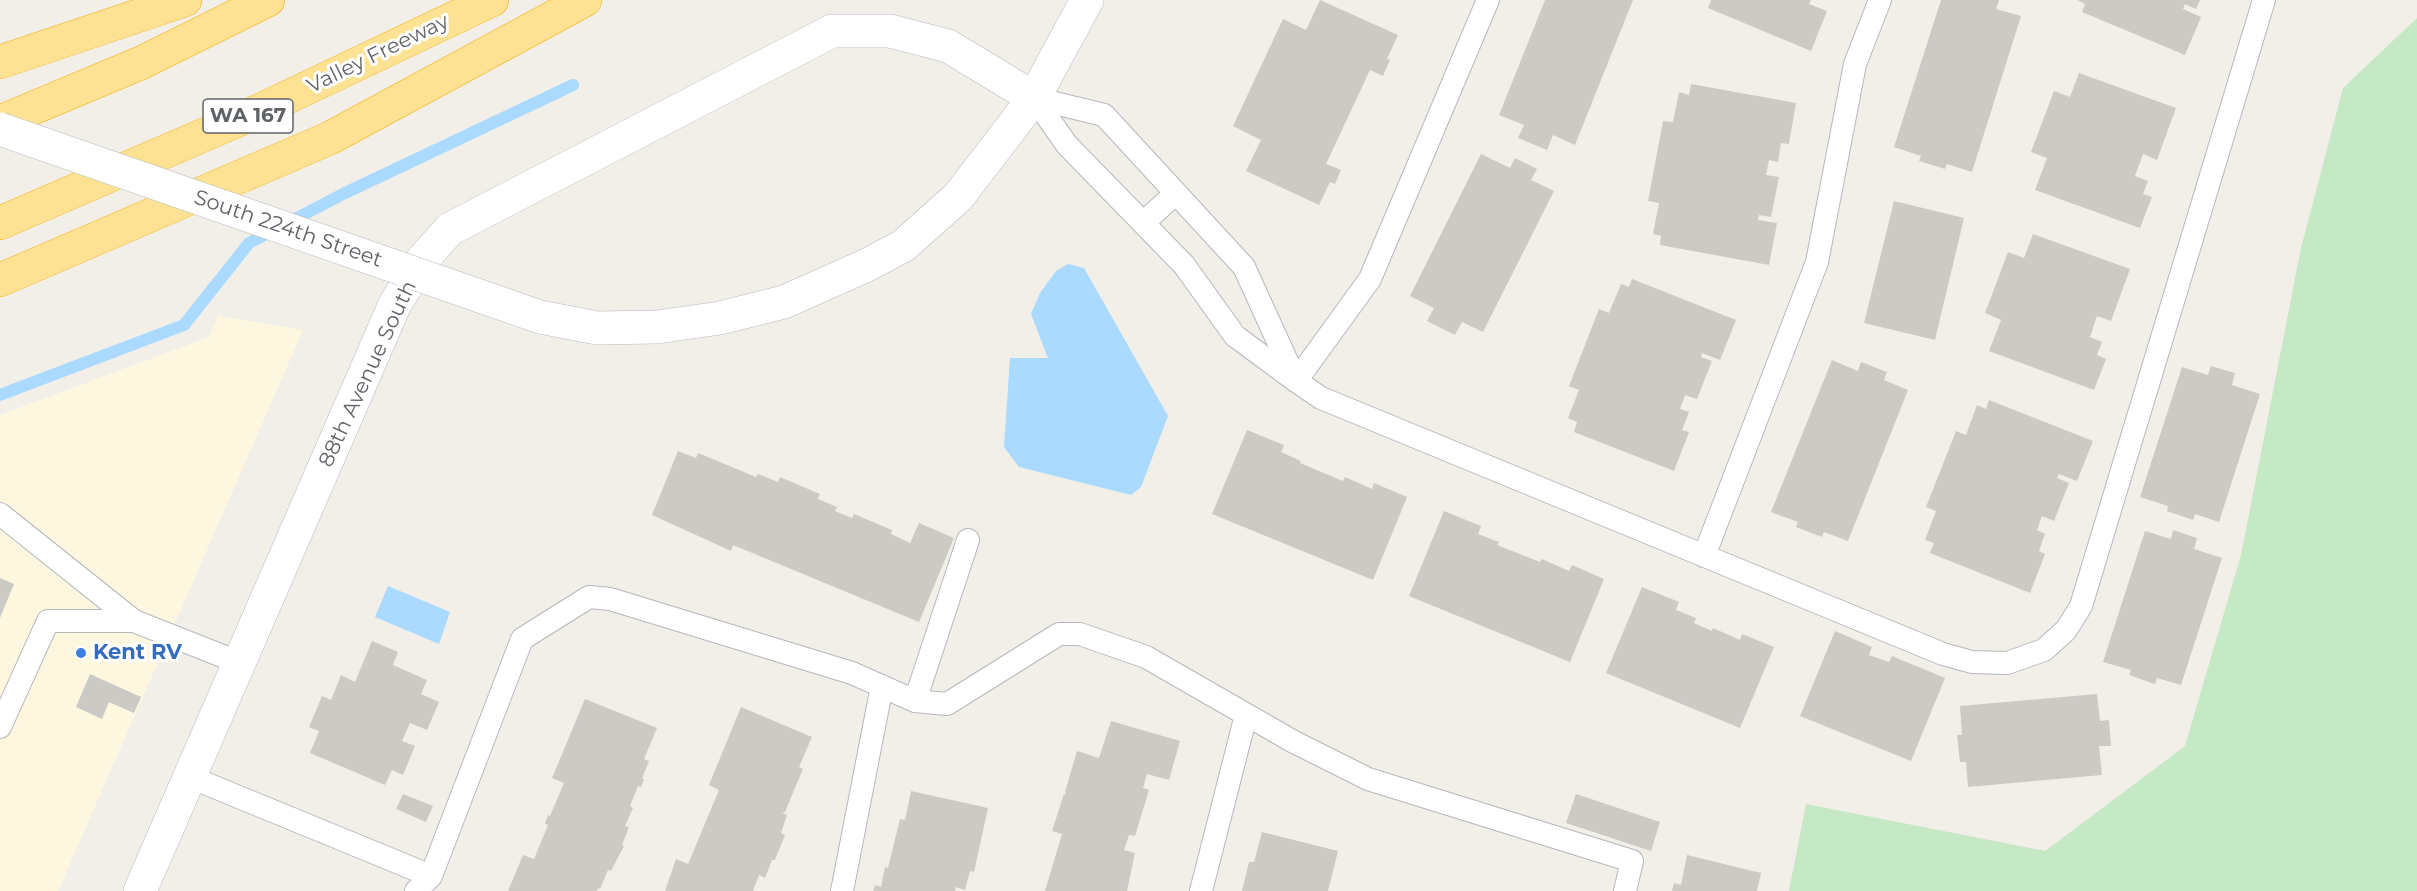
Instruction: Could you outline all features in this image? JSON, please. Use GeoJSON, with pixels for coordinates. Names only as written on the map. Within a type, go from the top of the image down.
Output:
{"type":"FeatureCollection","features":[{"type":"Feature","properties":{"kind":"highway"},"geometry":{"type":"LineString","coordinates":[[0,62],[186,0]]}},
{"type":"Feature","properties":{"kind":"highway"},"geometry":{"type":"LineString","coordinates":[[0,122],[143,62],[268,0]]}},
{"type":"Feature","properties":{"kind":"highway","name":"Valley Freeway"},"geometry":{"type":"LineString","coordinates":[[0,223],[250,116],[492,0]]}},
{"type":"Feature","properties":{"kind":"highway"},"geometry":{"type":"LineString","coordinates":[[0,280],[330,138],[585,0]]}},
{"type":"Feature","properties":{"kind":"street","name":"South 224th Street"},"geometry":{"type":"LineString","coordinates":[[0,129],[540,317],[597,327],[657,327],[720,318],[784,302],[903,246],[958,197],[1034,98],[1087,0]]}},
{"type":"Feature","properties":{"kind":"street","name":"88th Avenue South"},"geometry":{"type":"LineString","coordinates":[[140,891],[396,304],[423,259],[450,230],[832,31],[890,31],[948,45],[1034,98]]}},
{"type":"Feature","properties":{"kind":"lane"},"geometry":{"type":"LineString","coordinates":[[1296,381],[1370,279],[1488,0]]}},
{"type":"Feature","properties":{"kind":"lane"},"geometry":{"type":"LineString","coordinates":[[1704,556],[1817,261],[1855,64],[1880,0]]}},
{"type":"Feature","properties":{"kind":"lane"},"geometry":{"type":"LineString","coordinates":[[1034,98],[1067,144],[1184,265],[1235,336],[1321,398],[1943,654],[1972,662],[2007,663],[2044,650],[2066,630],[2081,606],[2264,0]]}},
{"type":"Feature","properties":{"kind":"lane"},"geometry":{"type":"LineString","coordinates":[[1034,98],[1104,115],[1244,267],[1296,381]]}},
{"type":"Feature","properties":{"kind":"lane"},"geometry":{"type":"LineString","coordinates":[[1143,223],[1176,193]]}},
{"type":"Feature","properties":{"kind":"lane"},"geometry":{"type":"LineString","coordinates":[[0,514],[134,621],[240,663]]}},
{"type":"Feature","properties":{"kind":"lane"},"geometry":{"type":"LineString","coordinates":[[915,701],[968,540]]}},
{"type":"Feature","properties":{"kind":"lane"},"geometry":{"type":"LineString","coordinates":[[190,777],[424,884],[522,639],[589,597],[621,602],[852,673],[915,701],[947,704],[1059,634],[1080,634],[1146,657],[1294,742],[1368,778],[1632,861],[1625,891]]}},
{"type":"Feature","properties":{"kind":"lane"},"geometry":{"type":"LineString","coordinates":[[0,727],[48,621],[134,621]]}},
{"type":"Feature","properties":{"kind":"lane"},"geometry":{"type":"LineString","coordinates":[[842,891],[882,686]]}},
{"type":"Feature","properties":{"kind":"lane"},"geometry":{"type":"LineString","coordinates":[[1201,891],[1246,715]]}},
{"type":"Feature","properties":{"kind":"shaded area","name":"Kent RV"},"geometry":{"type":"Polygon","coordinates":[[[218,316],[303,330],[58,891],[0,891],[0,415],[209,337],[218,316]]]}},
{"type":"Feature","properties":{"kind":"green space"},"geometry":{"type":"Polygon","coordinates":[[[2417,18],[2417,891],[1789,891],[1806,804],[2045,851],[2185,746],[2241,555],[2301,248],[2343,88],[2417,18]]]}},
{"type":"Feature","properties":{"kind":"water"},"geometry":{"type":"Polygon","coordinates":[[[1068,264],[1084,268],[1168,416],[1141,487],[1131,495],[1019,467],[1004,447],[1010,358],[1048,358],[1031,314],[1040,293],[1056,271],[1068,264]]]}},
{"type":"Feature","properties":{"kind":"water"},"geometry":{"type":"Polygon","coordinates":[[[388,586],[450,612],[439,644],[375,617],[388,586]]]}},
{"type":"Feature","properties":{"kind":"building"},"geometry":{"type":"Polygon","coordinates":[[[1320,0],[1398,35],[1387,59],[1390,60],[1383,76],[1370,70],[1326,164],[1341,170],[1335,184],[1330,182],[1319,205],[1246,171],[1261,140],[1233,126],[1283,19],[1306,30],[1320,0]]]}},
{"type":"Feature","properties":{"kind":"building"},"geometry":{"type":"Polygon","coordinates":[[[1545,0],[1633,0],[1575,145],[1553,135],[1547,150],[1518,138],[1524,125],[1499,115],[1545,0]]]}},
{"type":"Feature","properties":{"kind":"building"},"geometry":{"type":"Polygon","coordinates":[[[1711,0],[1811,0],[1809,4],[1827,11],[1811,51],[1708,8],[1711,0]]]}},
{"type":"Feature","properties":{"kind":"building"},"geometry":{"type":"Polygon","coordinates":[[[1941,0],[1999,0],[1996,9],[2021,16],[1972,172],[1947,164],[1945,169],[1919,161],[1921,156],[1894,147],[1941,0]]]}},
{"type":"Feature","properties":{"kind":"building"},"geometry":{"type":"Polygon","coordinates":[[[2077,0],[2200,0],[2196,9],[2185,4],[2183,9],[2201,17],[2185,55],[2082,12],[2085,4],[2077,0]]]}},
{"type":"Feature","properties":{"kind":"building"},"geometry":{"type":"Polygon","coordinates":[[[2079,73],[2176,108],[2157,160],[2143,154],[2135,176],[2148,181],[2143,194],[2152,197],[2140,228],[2035,190],[2047,158],[2031,152],[2054,91],[2070,97],[2079,73]]]}},
{"type":"Feature","properties":{"kind":"building"},"geometry":{"type":"Polygon","coordinates":[[[1691,84],[1796,103],[1789,144],[1781,143],[1778,162],[1769,160],[1766,175],[1779,177],[1771,217],[1759,215],[1758,220],[1777,223],[1769,265],[1660,245],[1661,236],[1653,234],[1659,203],[1648,201],[1663,121],[1673,122],[1679,92],[1689,95],[1691,84]]]}},
{"type":"Feature","properties":{"kind":"building"},"geometry":{"type":"Polygon","coordinates":[[[1481,154],[1510,168],[1515,158],[1537,169],[1531,180],[1554,191],[1483,332],[1462,322],[1455,335],[1427,321],[1434,308],[1410,296],[1481,154]]]}},
{"type":"Feature","properties":{"kind":"building"},"geometry":{"type":"Polygon","coordinates":[[[1894,201],[1964,218],[1935,340],[1864,323],[1894,201]]]}},
{"type":"Feature","properties":{"kind":"building"},"geometry":{"type":"Polygon","coordinates":[[[2033,234],[2130,269],[2111,321],[2097,316],[2090,337],[2102,342],[2097,355],[2106,359],[2094,390],[1989,351],[2001,320],[1985,313],[2008,252],[2024,258],[2033,234]]]}},
{"type":"Feature","properties":{"kind":"building"},"geometry":{"type":"Polygon","coordinates":[[[1632,279],[1736,320],[1720,360],[1702,353],[1701,357],[1712,361],[1697,399],[1685,395],[1680,409],[1689,412],[1682,430],[1689,432],[1674,471],[1574,432],[1577,422],[1568,418],[1579,390],[1569,386],[1599,309],[1609,313],[1621,284],[1629,287],[1632,279]]]}},
{"type":"Feature","properties":{"kind":"building"},"geometry":{"type":"Polygon","coordinates":[[[1832,360],[1858,371],[1861,362],[1887,372],[1884,380],[1908,390],[1848,541],[1824,532],[1822,537],[1796,527],[1798,522],[1771,512],[1832,360]]]}},
{"type":"Feature","properties":{"kind":"building"},"geometry":{"type":"Polygon","coordinates":[[[2211,366],[2235,373],[2232,385],[2260,394],[2219,522],[2195,514],[2193,520],[2167,511],[2168,506],[2140,497],[2182,367],[2208,375],[2211,366]]]}},
{"type":"Feature","properties":{"kind":"building"},"geometry":{"type":"Polygon","coordinates":[[[1989,400],[2093,441],[2077,481],[2059,474],[2057,478],[2069,483],[2054,521],[2042,516],[2037,530],[2045,534],[2039,551],[2045,554],[2030,593],[1930,553],[1934,543],[1925,540],[1936,511],[1926,507],[1956,431],[1966,435],[1977,405],[1986,409],[1989,400]]]}},
{"type":"Feature","properties":{"kind":"building"},"geometry":{"type":"Polygon","coordinates":[[[1247,430],[1284,445],[1281,452],[1301,461],[1300,463],[1343,481],[1345,477],[1372,489],[1374,483],[1407,497],[1373,580],[1212,514],[1247,430]]]}},
{"type":"Feature","properties":{"kind":"building"},"geometry":{"type":"Polygon","coordinates":[[[678,451],[696,458],[698,453],[756,477],[758,474],[778,482],[780,477],[820,494],[818,499],[837,507],[835,511],[852,518],[854,514],[892,530],[891,534],[910,543],[919,523],[954,538],[919,622],[733,545],[731,551],[652,515],[678,451]]]}},
{"type":"Feature","properties":{"kind":"building"},"geometry":{"type":"Polygon","coordinates":[[[1444,511],[1481,526],[1478,534],[1499,542],[1497,545],[1540,562],[1542,559],[1569,571],[1572,565],[1604,579],[1570,662],[1409,596],[1444,511]]]}},
{"type":"Feature","properties":{"kind":"building"},"geometry":{"type":"Polygon","coordinates":[[[2173,530],[2197,538],[2194,549],[2222,558],[2181,685],[2157,678],[2155,684],[2129,675],[2131,670],[2103,662],[2145,531],[2171,539],[2173,530]]]}},
{"type":"Feature","properties":{"kind":"building"},"geometry":{"type":"Polygon","coordinates":[[[0,578],[14,584],[0,618],[0,578]]]}},
{"type":"Feature","properties":{"kind":"building"},"geometry":{"type":"Polygon","coordinates":[[[1642,587],[1679,602],[1676,610],[1696,618],[1694,623],[1712,631],[1713,628],[1740,640],[1742,634],[1774,647],[1740,728],[1606,673],[1642,587]]]}},
{"type":"Feature","properties":{"kind":"building"},"geometry":{"type":"Polygon","coordinates":[[[1835,631],[1872,647],[1869,655],[1889,662],[1892,656],[1945,678],[1911,761],[1800,716],[1835,631]]]}},
{"type":"Feature","properties":{"kind":"building"},"geometry":{"type":"Polygon","coordinates":[[[372,641],[398,652],[393,665],[427,680],[421,694],[439,702],[427,730],[410,723],[402,741],[415,746],[403,775],[392,770],[385,785],[310,753],[319,731],[309,727],[322,696],[331,700],[341,675],[355,682],[372,641]]]}},
{"type":"Feature","properties":{"kind":"building"},"geometry":{"type":"Polygon","coordinates":[[[90,674],[141,697],[134,713],[109,702],[102,719],[76,707],[90,674]]]}},
{"type":"Feature","properties":{"kind":"building"},"geometry":{"type":"Polygon","coordinates":[[[2097,694],[2100,721],[2109,720],[2111,746],[2099,746],[2102,775],[1968,787],[1966,762],[1960,762],[1957,735],[1962,735],[1960,706],[2097,694]]]}},
{"type":"Feature","properties":{"kind":"building"},"geometry":{"type":"Polygon","coordinates":[[[585,699],[657,728],[644,759],[649,761],[642,779],[644,779],[641,787],[638,786],[630,806],[633,808],[625,826],[629,827],[622,845],[624,846],[597,891],[508,891],[523,855],[534,859],[548,825],[545,824],[548,815],[550,816],[564,783],[552,778],[585,699]]]}},
{"type":"Feature","properties":{"kind":"building"},"geometry":{"type":"Polygon","coordinates":[[[741,707],[812,737],[799,767],[803,769],[785,812],[782,813],[787,815],[781,833],[785,835],[775,860],[772,860],[765,878],[759,875],[753,891],[665,891],[676,859],[688,864],[719,790],[709,785],[741,707]]]}},
{"type":"Feature","properties":{"kind":"building"},"geometry":{"type":"Polygon","coordinates":[[[1111,721],[1180,741],[1169,780],[1147,774],[1143,788],[1149,790],[1135,836],[1129,835],[1124,850],[1135,853],[1127,891],[1045,891],[1062,834],[1052,831],[1064,794],[1066,795],[1077,751],[1099,758],[1111,721]]]}},
{"type":"Feature","properties":{"kind":"building"},"geometry":{"type":"Polygon","coordinates":[[[911,791],[988,808],[974,872],[970,871],[965,890],[956,887],[955,891],[873,891],[875,885],[881,887],[900,819],[905,820],[911,791]]]}},
{"type":"Feature","properties":{"kind":"building"},"geometry":{"type":"Polygon","coordinates":[[[403,794],[433,806],[426,822],[396,809],[403,794]]]}},
{"type":"Feature","properties":{"kind":"building"},"geometry":{"type":"Polygon","coordinates":[[[1576,794],[1660,822],[1651,851],[1566,823],[1576,794]]]}},
{"type":"Feature","properties":{"kind":"building"},"geometry":{"type":"Polygon","coordinates":[[[1262,832],[1338,851],[1328,891],[1242,891],[1249,862],[1254,862],[1262,832]]]}},
{"type":"Feature","properties":{"kind":"building"},"geometry":{"type":"Polygon","coordinates":[[[1687,855],[1761,873],[1757,891],[1672,891],[1674,883],[1681,885],[1687,855]]]}},
{"type":"Feature","properties":{"kind":"waterway"},"geometry":{"type":"LineString","coordinates":[[0,395],[184,325],[249,243],[343,194],[573,85]]}},
{"type":"Feature","properties":{"kind":"place","name":"Kent RV"},"geometry":{"type":"Point","coordinates":[81,653]}}]}
